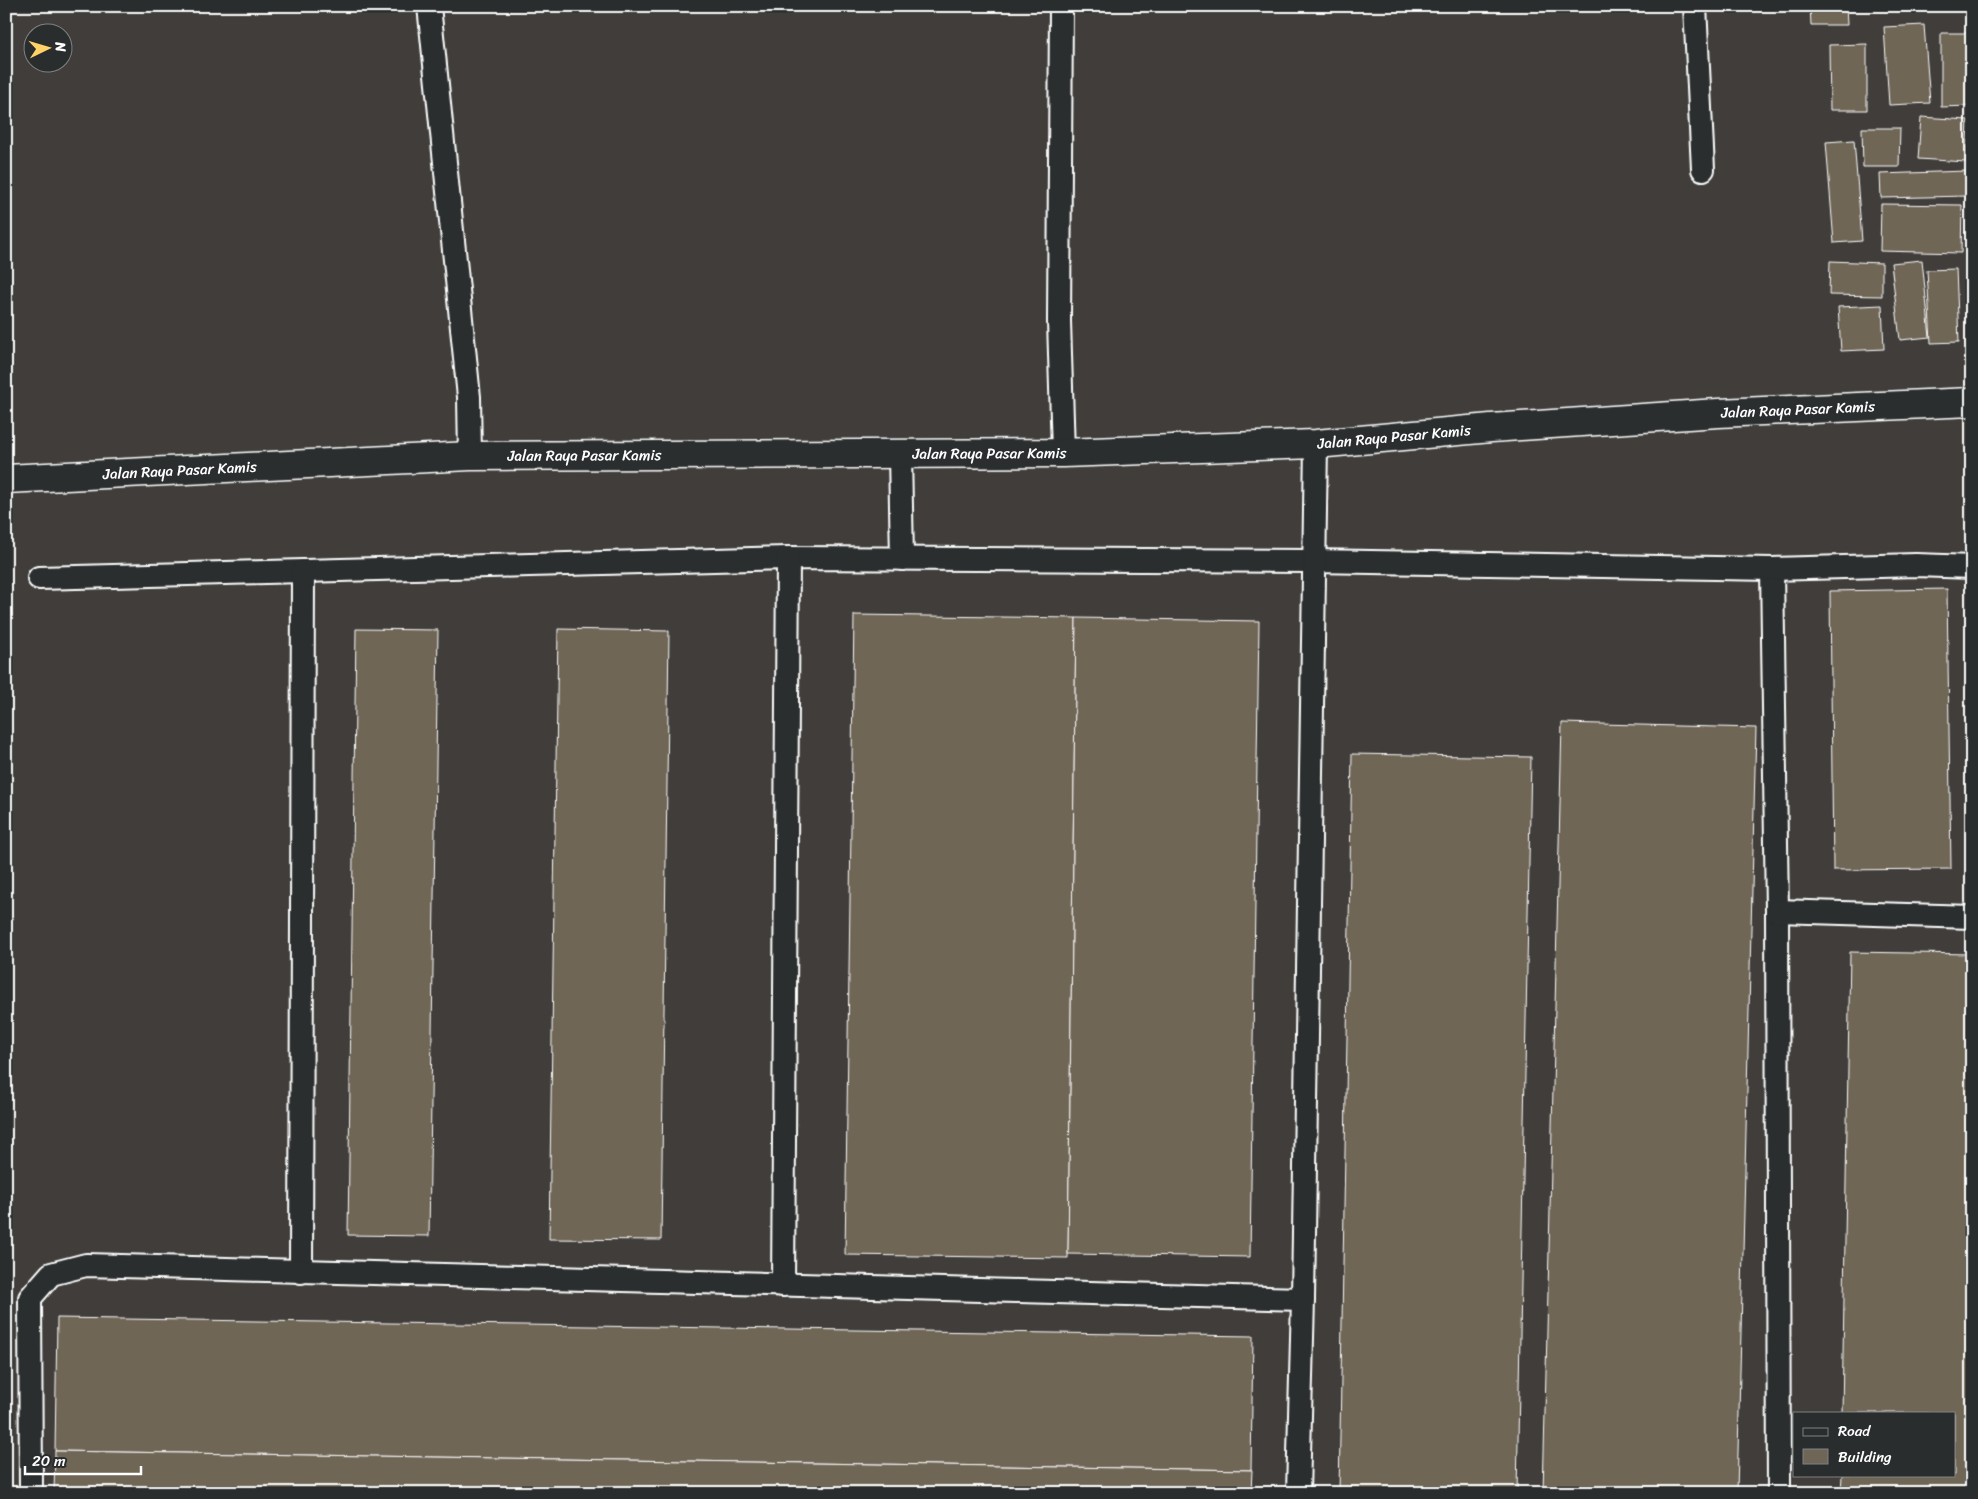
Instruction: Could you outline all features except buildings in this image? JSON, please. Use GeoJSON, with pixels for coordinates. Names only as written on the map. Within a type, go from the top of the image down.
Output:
{"type":"FeatureCollection","features":[{"type":"Feature","properties":{"kind":"main road","name":"Jalan Raya Pasar Kamis"},"geometry":{"type":"LineString","coordinates":[[6,479],[470,456],[1063,453],[1316,444],[1501,428],[1708,414],[1972,402]]}},
{"type":"Feature","properties":{"kind":"lane"},"geometry":{"type":"LineString","coordinates":[[429,6],[468,397],[470,456]]}},
{"type":"Feature","properties":{"kind":"lane"},"geometry":{"type":"LineString","coordinates":[[1061,6],[1059,321],[1063,453]]}},
{"type":"Feature","properties":{"kind":"lane"},"geometry":{"type":"LineString","coordinates":[[1695,6],[1703,169]]}},
{"type":"Feature","properties":{"kind":"lane"},"geometry":{"type":"LineString","coordinates":[[1298,1493],[1303,1299],[1312,562],[1316,444]]}},
{"type":"Feature","properties":{"kind":"lane"},"geometry":{"type":"LineString","coordinates":[[900,454],[902,559]]}},
{"type":"Feature","properties":{"kind":"lane"},"geometry":{"type":"LineString","coordinates":[[783,1285],[788,558]]}},
{"type":"Feature","properties":{"kind":"lane"},"geometry":{"type":"LineString","coordinates":[[39,578],[788,558],[1312,562],[1772,569],[1916,565],[1972,567]]}},
{"type":"Feature","properties":{"kind":"lane"},"geometry":{"type":"LineString","coordinates":[[1772,569],[1777,910],[1779,1493]]}},
{"type":"Feature","properties":{"kind":"lane"},"geometry":{"type":"LineString","coordinates":[[301,1272],[303,571]]}},
{"type":"Feature","properties":{"kind":"lane"},"geometry":{"type":"LineString","coordinates":[[1777,910],[1972,917]]}},
{"type":"Feature","properties":{"kind":"lane"},"geometry":{"type":"LineString","coordinates":[[31,1493],[30,1298],[51,1274],[86,1266],[1303,1299]]}},
{"type":"Feature","properties":{"kind":"shaded area"},"geometry":{"type":"Polygon","coordinates":[[[6,6],[1972,6],[1972,1493],[6,1493],[6,6]]]}}]}
